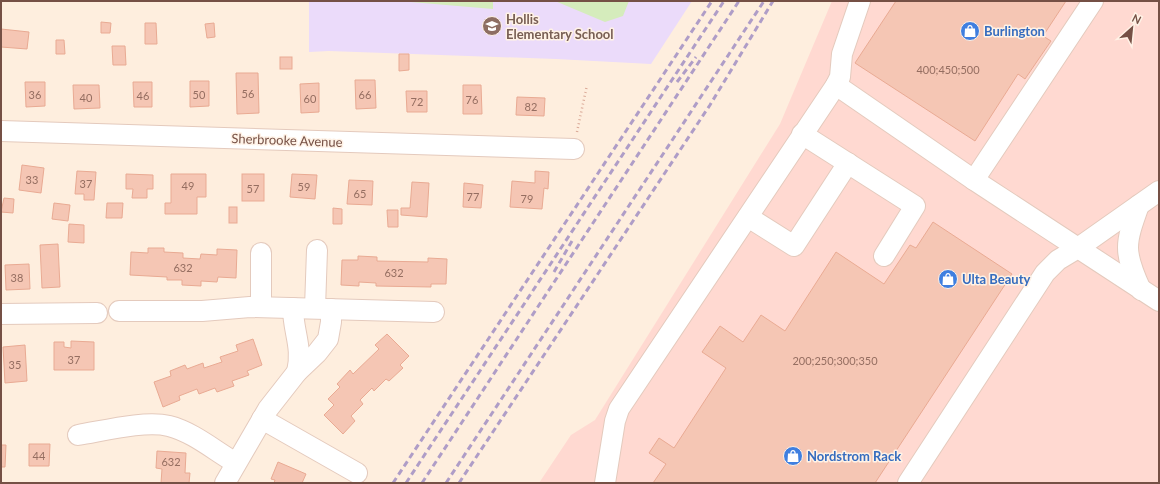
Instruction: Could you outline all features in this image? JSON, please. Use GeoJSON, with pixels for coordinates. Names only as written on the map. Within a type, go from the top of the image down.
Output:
{"type":"FeatureCollection","features":[{"type":"Feature","properties":{"kind":"street"},"geometry":{"type":"LineString","coordinates":[[605,483],[615,422],[619,409],[836,85],[840,77],[842,54],[860,1]]}},
{"type":"Feature","properties":{"kind":"street"},"geometry":{"type":"LineString","coordinates":[[974,180],[1093,1]]}},
{"type":"Feature","properties":{"kind":"street"},"geometry":{"type":"LineString","coordinates":[[836,85],[974,180],[1159,302]]}},
{"type":"Feature","properties":{"kind":"street","name":"Sherbrooke Avenue"},"geometry":{"type":"LineString","coordinates":[[1,131],[574,149]]}},
{"type":"Feature","properties":{"kind":"street"},"geometry":{"type":"LineString","coordinates":[[802,134],[916,206],[884,256]]}},
{"type":"Feature","properties":{"kind":"street"},"geometry":{"type":"LineString","coordinates":[[748,216],[794,246],[848,163]]}},
{"type":"Feature","properties":{"kind":"street"},"geometry":{"type":"LineString","coordinates":[[908,483],[1045,273],[1058,260],[1078,248],[1159,191]]}},
{"type":"Feature","properties":{"kind":"street"},"geometry":{"type":"LineString","coordinates":[[1140,205],[1130,231],[1127,248],[1130,266],[1141,290]]}},
{"type":"Feature","properties":{"kind":"street"},"geometry":{"type":"LineString","coordinates":[[225,483],[262,419],[297,372],[317,353],[328,339],[331,322],[323,309],[317,250]]}},
{"type":"Feature","properties":{"kind":"street"},"geometry":{"type":"LineString","coordinates":[[261,253],[261,307]]}},
{"type":"Feature","properties":{"kind":"street"},"geometry":{"type":"LineString","coordinates":[[118,311],[202,311],[261,307],[434,312]]}},
{"type":"Feature","properties":{"kind":"street"},"geometry":{"type":"LineString","coordinates":[[293,308],[293,324],[300,354],[297,372]]}},
{"type":"Feature","properties":{"kind":"street"},"geometry":{"type":"LineString","coordinates":[[1,314],[98,313]]}},
{"type":"Feature","properties":{"kind":"street"},"geometry":{"type":"LineString","coordinates":[[262,419],[357,473]]}},
{"type":"Feature","properties":{"kind":"street"},"geometry":{"type":"LineString","coordinates":[[78,435],[150,424],[170,426],[188,434],[236,463]]}},
{"type":"Feature","properties":{"kind":"path"},"geometry":{"type":"LineString","coordinates":[[574,149],[587,85]]}},
{"type":"Feature","properties":{"kind":"shaded area","name":"Hollis Elementary School"},"geometry":{"type":"Polygon","coordinates":[[[309,1],[692,1],[651,64],[329,51],[309,52],[309,1]]]}},
{"type":"Feature","properties":{"kind":"shaded area"},"geometry":{"type":"Polygon","coordinates":[[[832,1],[1159,1],[1159,483],[539,483],[571,435],[595,420],[780,124],[832,1]]]}},
{"type":"Feature","properties":{"kind":"green space"},"geometry":{"type":"Polygon","coordinates":[[[399,1],[493,1],[493,9],[399,1]]]}},
{"type":"Feature","properties":{"kind":"green space"},"geometry":{"type":"Polygon","coordinates":[[[555,1],[629,1],[623,16],[605,22],[555,1]]]}},
{"type":"Feature","properties":{"kind":"building"},"geometry":{"type":"Polygon","coordinates":[[[896,1],[1066,1],[1043,36],[1051,41],[1025,79],[1018,74],[975,141],[855,63],[896,1]]]}},
{"type":"Feature","properties":{"kind":"building"},"geometry":{"type":"Polygon","coordinates":[[[101,22],[111,23],[110,33],[101,33],[101,22]]]}},
{"type":"Feature","properties":{"kind":"building"},"geometry":{"type":"Polygon","coordinates":[[[145,23],[156,23],[157,44],[145,44],[145,23]]]}},
{"type":"Feature","properties":{"kind":"building"},"geometry":{"type":"Polygon","coordinates":[[[214,23],[215,37],[207,38],[205,24],[214,23]]]}},
{"type":"Feature","properties":{"kind":"building"},"geometry":{"type":"Polygon","coordinates":[[[1,29],[29,32],[27,49],[1,47],[1,29]]]}},
{"type":"Feature","properties":{"kind":"building"},"geometry":{"type":"Polygon","coordinates":[[[56,40],[64,40],[65,54],[56,54],[56,40]]]}},
{"type":"Feature","properties":{"kind":"building"},"geometry":{"type":"Polygon","coordinates":[[[112,46],[125,46],[126,65],[113,65],[112,46]]]}},
{"type":"Feature","properties":{"kind":"building"},"geometry":{"type":"Polygon","coordinates":[[[399,54],[409,54],[409,70],[399,71],[399,54]]]}},
{"type":"Feature","properties":{"kind":"building"},"geometry":{"type":"Polygon","coordinates":[[[280,57],[292,57],[292,69],[280,69],[280,57]]]}},
{"type":"Feature","properties":{"kind":"building"},"geometry":{"type":"Polygon","coordinates":[[[236,73],[258,73],[259,113],[237,114],[236,73]]]}},
{"type":"Feature","properties":{"kind":"building"},"geometry":{"type":"Polygon","coordinates":[[[355,80],[375,80],[376,108],[356,109],[355,80]]]}},
{"type":"Feature","properties":{"kind":"building"},"geometry":{"type":"Polygon","coordinates":[[[190,81],[209,81],[209,106],[190,107],[190,81]]]}},
{"type":"Feature","properties":{"kind":"building"},"geometry":{"type":"Polygon","coordinates":[[[25,82],[45,82],[45,106],[26,107],[25,82]]]}},
{"type":"Feature","properties":{"kind":"building"},"geometry":{"type":"Polygon","coordinates":[[[133,82],[152,82],[152,107],[134,107],[133,82]]]}},
{"type":"Feature","properties":{"kind":"building"},"geometry":{"type":"Polygon","coordinates":[[[319,83],[319,112],[301,113],[300,84],[319,83]]]}},
{"type":"Feature","properties":{"kind":"building"},"geometry":{"type":"Polygon","coordinates":[[[73,85],[99,85],[100,108],[74,109],[73,85]]]}},
{"type":"Feature","properties":{"kind":"building"},"geometry":{"type":"Polygon","coordinates":[[[463,85],[481,85],[482,114],[463,114],[463,85]]]}},
{"type":"Feature","properties":{"kind":"building"},"geometry":{"type":"Polygon","coordinates":[[[406,91],[427,91],[427,112],[407,112],[406,91]]]}},
{"type":"Feature","properties":{"kind":"building"},"geometry":{"type":"Polygon","coordinates":[[[517,97],[545,98],[544,116],[516,115],[517,97]]]}},
{"type":"Feature","properties":{"kind":"building"},"geometry":{"type":"Polygon","coordinates":[[[22,165],[44,168],[41,193],[19,190],[22,165]]]}},
{"type":"Feature","properties":{"kind":"building"},"geometry":{"type":"Polygon","coordinates":[[[77,171],[96,172],[94,200],[84,200],[84,194],[75,194],[77,171]]]}},
{"type":"Feature","properties":{"kind":"building"},"geometry":{"type":"Polygon","coordinates":[[[535,171],[549,172],[548,189],[544,188],[542,209],[510,207],[512,181],[535,183],[535,171]]]}},
{"type":"Feature","properties":{"kind":"building"},"geometry":{"type":"Polygon","coordinates":[[[126,174],[153,175],[153,189],[147,189],[147,198],[132,198],[133,189],[126,189],[126,174]]]}},
{"type":"Feature","properties":{"kind":"building"},"geometry":{"type":"Polygon","coordinates":[[[171,174],[206,174],[206,197],[197,197],[197,214],[165,214],[165,203],[171,203],[171,174]]]}},
{"type":"Feature","properties":{"kind":"building"},"geometry":{"type":"Polygon","coordinates":[[[242,174],[264,174],[264,201],[242,201],[242,174]]]}},
{"type":"Feature","properties":{"kind":"building"},"geometry":{"type":"Polygon","coordinates":[[[292,174],[317,175],[315,199],[290,197],[292,174]]]}},
{"type":"Feature","properties":{"kind":"building"},"geometry":{"type":"Polygon","coordinates":[[[349,180],[373,181],[372,205],[347,204],[349,180]]]}},
{"type":"Feature","properties":{"kind":"building"},"geometry":{"type":"Polygon","coordinates":[[[412,182],[429,183],[427,217],[401,215],[401,208],[410,208],[412,182]]]}},
{"type":"Feature","properties":{"kind":"building"},"geometry":{"type":"Polygon","coordinates":[[[464,183],[483,185],[481,208],[463,207],[464,183]]]}},
{"type":"Feature","properties":{"kind":"building"},"geometry":{"type":"Polygon","coordinates":[[[4,198],[14,199],[13,213],[1,212],[4,198]]]}},
{"type":"Feature","properties":{"kind":"building"},"geometry":{"type":"Polygon","coordinates":[[[54,203],[70,205],[68,221],[52,219],[54,203]]]}},
{"type":"Feature","properties":{"kind":"building"},"geometry":{"type":"Polygon","coordinates":[[[107,203],[123,203],[122,218],[106,218],[107,203]]]}},
{"type":"Feature","properties":{"kind":"building"},"geometry":{"type":"Polygon","coordinates":[[[229,207],[237,207],[237,223],[229,223],[229,207]]]}},
{"type":"Feature","properties":{"kind":"building"},"geometry":{"type":"Polygon","coordinates":[[[333,208],[342,209],[342,224],[333,224],[333,208]]]}},
{"type":"Feature","properties":{"kind":"building"},"geometry":{"type":"Polygon","coordinates":[[[387,210],[398,210],[398,227],[388,227],[387,210]]]}},
{"type":"Feature","properties":{"kind":"building"},"geometry":{"type":"Polygon","coordinates":[[[933,222],[1012,274],[875,483],[653,483],[666,464],[649,453],[659,438],[674,448],[726,368],[702,352],[720,326],[743,342],[761,315],[785,331],[836,252],[884,284],[910,245],[916,248],[933,222]]]}},
{"type":"Feature","properties":{"kind":"building"},"geometry":{"type":"Polygon","coordinates":[[[69,224],[84,225],[84,243],[68,242],[69,224]]]}},
{"type":"Feature","properties":{"kind":"building"},"geometry":{"type":"Polygon","coordinates":[[[58,244],[60,287],[42,288],[40,245],[58,244]]]}},
{"type":"Feature","properties":{"kind":"building"},"geometry":{"type":"Polygon","coordinates":[[[148,248],[164,248],[164,252],[183,253],[183,258],[200,259],[201,254],[217,255],[217,249],[237,250],[236,278],[218,277],[217,282],[201,281],[201,286],[182,285],[182,280],[167,280],[167,277],[130,275],[131,252],[148,253],[148,248]]]}},
{"type":"Feature","properties":{"kind":"building"},"geometry":{"type":"Polygon","coordinates":[[[358,256],[377,257],[377,261],[428,262],[428,258],[447,259],[446,284],[431,284],[431,287],[376,286],[376,283],[359,282],[359,286],[341,285],[342,260],[358,260],[358,256]]]}},
{"type":"Feature","properties":{"kind":"building"},"geometry":{"type":"Polygon","coordinates":[[[29,264],[30,289],[6,290],[5,265],[29,264]]]}},
{"type":"Feature","properties":{"kind":"building"},"geometry":{"type":"Polygon","coordinates":[[[387,334],[409,356],[400,365],[403,368],[389,381],[386,379],[374,391],[372,388],[360,400],[363,404],[351,416],[355,421],[343,434],[324,415],[334,405],[328,399],[340,387],[337,384],[350,370],[353,374],[379,349],[375,345],[387,334]]]}},
{"type":"Feature","properties":{"kind":"building"},"geometry":{"type":"Polygon","coordinates":[[[253,339],[262,365],[247,371],[249,375],[232,381],[234,386],[217,392],[215,388],[199,394],[197,389],[179,396],[180,400],[163,407],[154,382],[171,376],[170,371],[185,365],[187,369],[203,363],[204,368],[222,362],[220,357],[238,351],[236,345],[253,339]]]}},
{"type":"Feature","properties":{"kind":"building"},"geometry":{"type":"Polygon","coordinates":[[[71,341],[94,342],[94,370],[54,370],[54,342],[64,342],[64,347],[71,348],[71,341]]]}},
{"type":"Feature","properties":{"kind":"building"},"geometry":{"type":"Polygon","coordinates":[[[25,345],[27,381],[5,383],[3,347],[25,345]]]}},
{"type":"Feature","properties":{"kind":"building"},"geometry":{"type":"Polygon","coordinates":[[[29,444],[50,444],[49,466],[29,466],[29,444]]]}},
{"type":"Feature","properties":{"kind":"building"},"geometry":{"type":"Polygon","coordinates":[[[1,445],[6,445],[5,467],[1,467],[1,445]]]}},
{"type":"Feature","properties":{"kind":"building"},"geometry":{"type":"Polygon","coordinates":[[[157,451],[186,453],[185,473],[190,473],[189,483],[161,483],[162,469],[156,468],[157,451]]]}},
{"type":"Feature","properties":{"kind":"building"},"geometry":{"type":"Polygon","coordinates":[[[278,462],[306,474],[302,483],[274,483],[275,480],[271,479],[278,462]]]}},
{"type":"Feature","properties":{"kind":"railway"},"geometry":{"type":"LineString","coordinates":[[393,483],[712,1]]}},
{"type":"Feature","properties":{"kind":"railway"},"geometry":{"type":"LineString","coordinates":[[406,483],[724,1]]}},
{"type":"Feature","properties":{"kind":"railway"},"geometry":{"type":"LineString","coordinates":[[422,483],[739,1]]}},
{"type":"Feature","properties":{"kind":"railway"},"geometry":{"type":"LineString","coordinates":[[446,483],[764,1]]}},
{"type":"Feature","properties":{"kind":"railway"},"geometry":{"type":"LineString","coordinates":[[459,483],[710,105],[773,1]]}},
{"type":"Feature","properties":{"kind":"railway"},"geometry":{"type":"LineString","coordinates":[[677,82],[696,57]]}},
{"type":"Feature","properties":{"kind":"railway"},"geometry":{"type":"LineString","coordinates":[[554,272],[572,241]]}},
{"type":"Feature","properties":{"kind":"place","name":"Hollis Elementary School"},"geometry":{"type":"Point","coordinates":[492,26]}},
{"type":"Feature","properties":{"kind":"place","name":"Burlington"},"geometry":{"type":"Point","coordinates":[970,31]}},
{"type":"Feature","properties":{"kind":"place","name":"Ulta Beauty"},"geometry":{"type":"Point","coordinates":[948,279]}},
{"type":"Feature","properties":{"kind":"place","name":"Nordstrom Rack"},"geometry":{"type":"Point","coordinates":[793,456]}}]}
